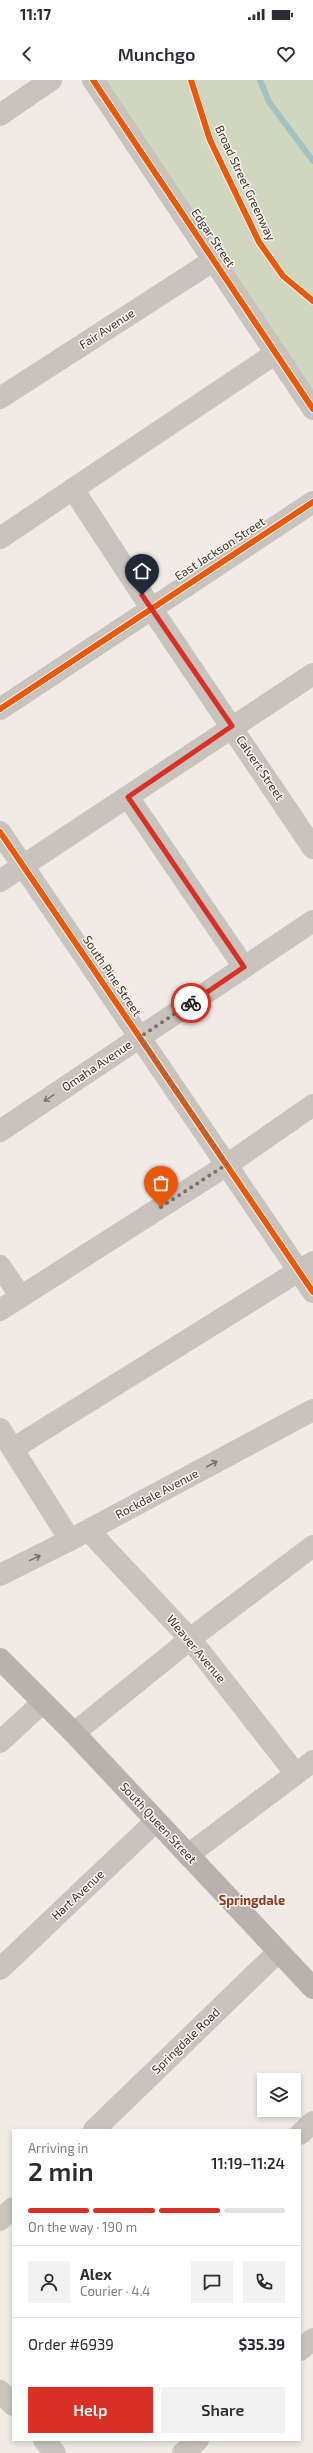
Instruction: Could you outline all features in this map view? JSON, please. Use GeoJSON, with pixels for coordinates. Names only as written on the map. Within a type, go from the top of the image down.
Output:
{"type":"FeatureCollection","features":[{"type":"Feature","properties":{"kind":"main road","name":"South Queen Street"},"geometry":{"type":"LineString","coordinates":[[0,1659],[42,1703],[74,1733],[313,1988]]}},
{"type":"Feature","properties":{"kind":"street"},"geometry":{"type":"LineString","coordinates":[[0,115],[51,80]]}},
{"type":"Feature","properties":{"kind":"street","name":"Edgar Street"},"geometry":{"type":"LineString","coordinates":[[93,80],[313,409]]}},
{"type":"Feature","properties":{"kind":"street","name":"Fair Avenue"},"geometry":{"type":"LineString","coordinates":[[1,394],[214,260]]}},
{"type":"Feature","properties":{"kind":"street"},"geometry":{"type":"LineString","coordinates":[[0,538],[276,353]]}},
{"type":"Feature","properties":{"kind":"street","name":"Calvert Street"},"geometry":{"type":"LineString","coordinates":[[73,489],[151,608],[313,848]]}},
{"type":"Feature","properties":{"kind":"street","name":"East Jackson Street"},"geometry":{"type":"LineString","coordinates":[[0,709],[313,502]]}},
{"type":"Feature","properties":{"kind":"street"},"geometry":{"type":"LineString","coordinates":[[0,881],[128,797],[232,726],[313,674]]}},
{"type":"Feature","properties":{"kind":"street"},"geometry":{"type":"LineString","coordinates":[[128,797],[244,967]]}},
{"type":"Feature","properties":{"kind":"street","name":"South Pine Street"},"geometry":{"type":"LineString","coordinates":[[0,832],[227,1164],[306,1267],[313,1292]]}},
{"type":"Feature","properties":{"kind":"street","name":"Omaha Avenue"},"geometry":{"type":"LineString","coordinates":[[0,1131],[313,921]]}},
{"type":"Feature","properties":{"kind":"street"},"geometry":{"type":"LineString","coordinates":[[0,1310],[227,1164],[313,1105]]}},
{"type":"Feature","properties":{"kind":"street"},"geometry":{"type":"LineString","coordinates":[[0,1266],[21,1297]]}},
{"type":"Feature","properties":{"kind":"street"},"geometry":{"type":"LineString","coordinates":[[14,1448],[306,1267]]}},
{"type":"Feature","properties":{"kind":"street","name":"Rockdale Avenue"},"geometry":{"type":"LineString","coordinates":[[0,1574],[79,1536],[313,1410]]}},
{"type":"Feature","properties":{"kind":"street","name":"Weaver Avenue"},"geometry":{"type":"LineString","coordinates":[[0,1429],[79,1536],[191,1640],[296,1774]]}},
{"type":"Feature","properties":{"kind":"street"},"geometry":{"type":"LineString","coordinates":[[74,1733],[313,1546]]}},
{"type":"Feature","properties":{"kind":"street"},"geometry":{"type":"LineString","coordinates":[[0,1742],[42,1703]]}},
{"type":"Feature","properties":{"kind":"street"},"geometry":{"type":"LineString","coordinates":[[188,1855],[313,1761]]}},
{"type":"Feature","properties":{"kind":"street","name":"Hart Avenue"},"geometry":{"type":"LineString","coordinates":[[0,1969],[156,1821]]}},
{"type":"Feature","properties":{"kind":"street","name":"Springdale Road"},"geometry":{"type":"LineString","coordinates":[[95,2129],[278,1952]]}},
{"type":"Feature","properties":{"kind":"street"},"geometry":{"type":"LineString","coordinates":[[301,2133],[313,2122]]}},
{"type":"Feature","properties":{"kind":"street"},"geometry":{"type":"LineString","coordinates":[[0,2220],[12,2209]]}},
{"type":"Feature","properties":{"kind":"street"},"geometry":{"type":"LineString","coordinates":[[301,2349],[313,2339]]}},
{"type":"Feature","properties":{"kind":"street"},"geometry":{"type":"LineString","coordinates":[[45,2441],[56,2453]]}},
{"type":"Feature","properties":{"kind":"street"},"geometry":{"type":"LineString","coordinates":[[183,2453],[197,2441]]}},
{"type":"Feature","properties":{"kind":"green space"},"geometry":{"type":"Polygon","coordinates":[[[93,80],[313,80],[313,409],[93,80]]]}},
{"type":"Feature","properties":{"kind":"waterway"},"geometry":{"type":"LineString","coordinates":[[260,80],[269,102],[313,161]]}},
{"type":"Feature","properties":{"kind":"cycle path"},"geometry":{"type":"LineString","coordinates":[[93,80],[313,409]]}},
{"type":"Feature","properties":{"kind":"cycle path","name":"Broad Street Greenway"},"geometry":{"type":"LineString","coordinates":[[191,80],[210,140],[259,242],[283,276],[313,301]]}},
{"type":"Feature","properties":{"kind":"cycle path"},"geometry":{"type":"LineString","coordinates":[[0,709],[313,502]]}},
{"type":"Feature","properties":{"kind":"cycle path"},"geometry":{"type":"LineString","coordinates":[[0,832],[313,1292]]}},
{"type":"Feature","properties":{"kind":"way so far"},"geometry":{"type":"LineString","coordinates":[[161,1207],[227,1164],[140,1037],[191,1003]]}},
{"type":"Feature","properties":{"kind":"district","name":"Springdale"},"geometry":{"type":"Point","coordinates":[252,1900]}},
{"type":"Feature","properties":{"kind":"route"},"geometry":{"type":"LineString","coordinates":[[142,595],[232,726],[128,797],[244,967],[191,1003]]}}]}
